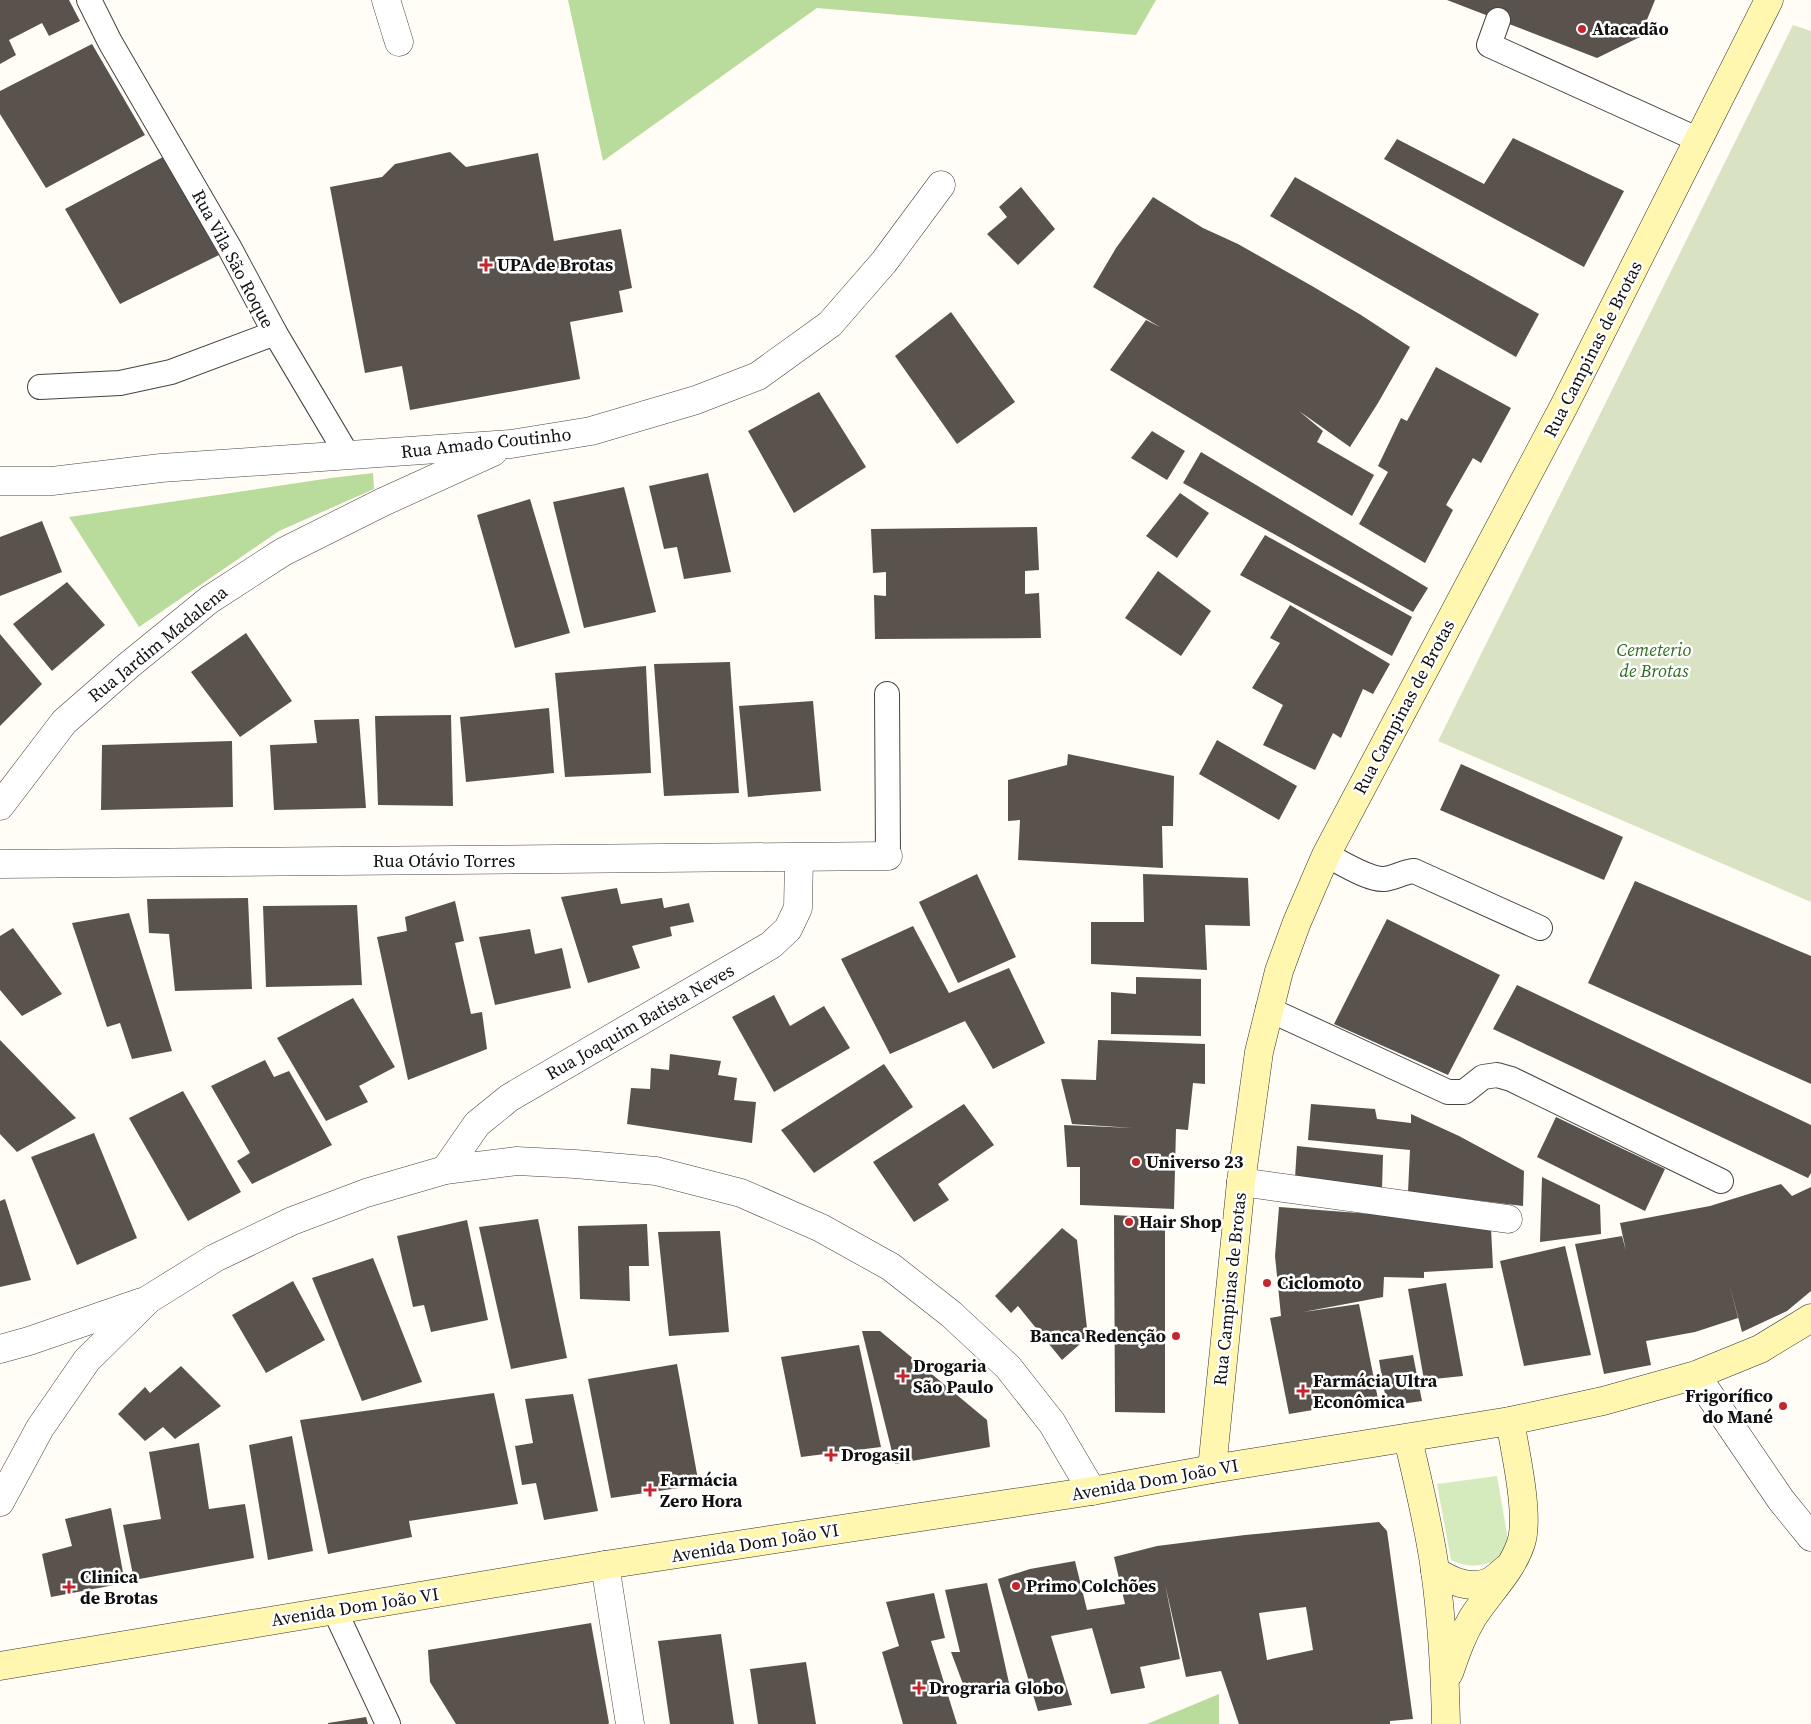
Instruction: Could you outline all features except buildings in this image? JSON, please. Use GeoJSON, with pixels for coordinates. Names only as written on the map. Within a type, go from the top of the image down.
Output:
{"type":"FeatureCollection","features":[{"type":"Feature","properties":{"kind":"main road","name":"Rua Campinas de Brotas"},"geometry":{"type":"LineString","coordinates":[[1212,1469],[1241,1182],[1259,1052],[1268,1009],[1279,971],[1297,922],[1326,854],[1564,406],[1769,0]]}},
{"type":"Feature","properties":{"kind":"main road","name":"Avenida Dom João VI"},"geometry":{"type":"LineString","coordinates":[[0,1666],[605,1566],[1092,1491],[1212,1469],[1408,1439],[1510,1421],[1603,1400],[1696,1375],[1760,1349],[1811,1318]]}},
{"type":"Feature","properties":{"kind":"main road"},"geometry":{"type":"LineString","coordinates":[[1445,1685],[1460,1638],[1474,1615],[1510,1566],[1522,1542],[1524,1512],[1510,1421]]}},
{"type":"Feature","properties":{"kind":"main road"},"geometry":{"type":"LineString","coordinates":[[1408,1439],[1425,1514],[1435,1571],[1445,1685],[1446,1724]]}},
{"type":"Feature","properties":{"kind":"main road"},"geometry":{"type":"LineString","coordinates":[[1435,1571],[1450,1580],[1466,1585],[1489,1582],[1510,1566]]}},
{"type":"Feature","properties":{"kind":"street"},"geometry":{"type":"LineString","coordinates":[[386,0],[398,42]]}},
{"type":"Feature","properties":{"kind":"street","name":"Rua Amado Coutinho"},"geometry":{"type":"LineString","coordinates":[[0,480],[52,481],[161,468],[511,444],[591,431],[696,400],[758,376],[830,324],[884,262],[941,185]]}},
{"type":"Feature","properties":{"kind":"street","name":"Rua Jardim Madalena"},"geometry":{"type":"LineString","coordinates":[[0,806],[64,722],[128,665],[209,600],[283,552],[383,502],[511,444]]}},
{"type":"Feature","properties":{"kind":"street","name":"Rua Otávio Torres"},"geometry":{"type":"LineString","coordinates":[[0,864],[888,856]]}},
{"type":"Feature","properties":{"kind":"street","name":"Rua Joaquim Batista Neves"},"geometry":{"type":"LineString","coordinates":[[445,1170],[476,1124],[509,1098],[771,945],[788,929],[798,908],[799,858]]}},
{"type":"Feature","properties":{"kind":"street"},"geometry":{"type":"LineString","coordinates":[[0,1350],[148,1299],[215,1258],[292,1220],[366,1193],[445,1170],[517,1161],[656,1171],[741,1193],[821,1228],[891,1267],[951,1314],[1008,1367],[1052,1423],[1092,1491]]}},
{"type":"Feature","properties":{"kind":"street"},"geometry":{"type":"LineString","coordinates":[[1241,1182],[1508,1218]]}},
{"type":"Feature","properties":{"kind":"street"},"geometry":{"type":"LineString","coordinates":[[0,1502],[40,1428],[87,1360],[148,1299]]}},
{"type":"Feature","properties":{"kind":"street"},"geometry":{"type":"LineString","coordinates":[[1696,1375],[1781,1500],[1811,1538]]}},
{"type":"Feature","properties":{"kind":"street"},"geometry":{"type":"LineString","coordinates":[[605,1566],[630,1724]]}},
{"type":"Feature","properties":{"kind":"lane","name":"Rua Vila São Roque"},"geometry":{"type":"LineString","coordinates":[[40,387],[120,383],[171,372],[276,333],[229,247],[110,42],[89,0]]}},
{"type":"Feature","properties":{"kind":"lane"},"geometry":{"type":"LineString","coordinates":[[1498,20],[1490,45],[1699,140]]}},
{"type":"Feature","properties":{"kind":"lane"},"geometry":{"type":"LineString","coordinates":[[276,333],[348,456]]}},
{"type":"Feature","properties":{"kind":"lane"},"geometry":{"type":"LineString","coordinates":[[887,694],[888,856]]}},
{"type":"Feature","properties":{"kind":"lane"},"geometry":{"type":"LineString","coordinates":[[1326,854],[1375,879],[1386,879],[1405,872],[1414,871],[1540,928]]}},
{"type":"Feature","properties":{"kind":"lane"},"geometry":{"type":"LineString","coordinates":[[1268,1009],[1448,1092],[1464,1092],[1483,1077],[1496,1075],[1511,1079],[1721,1181]]}},
{"type":"Feature","properties":{"kind":"lane"},"geometry":{"type":"LineString","coordinates":[[335,1611],[388,1724]]}},
{"type":"Feature","properties":{"kind":"green space"},"geometry":{"type":"Polygon","coordinates":[[[568,0],[1156,0],[1136,35],[817,8],[603,161],[568,0]]]}},
{"type":"Feature","properties":{"kind":"green space","name":"Cemeterio de Brotas"},"geometry":{"type":"Polygon","coordinates":[[[1793,25],[1811,31],[1811,902],[1438,741],[1793,25]]]}},
{"type":"Feature","properties":{"kind":"green space"},"geometry":{"type":"Polygon","coordinates":[[[373,473],[374,489],[279,531],[139,627],[69,517],[331,478],[373,473]]]}},
{"type":"Feature","properties":{"kind":"green space"},"geometry":{"type":"Polygon","coordinates":[[[1497,1476],[1508,1540],[1502,1558],[1477,1565],[1465,1565],[1451,1560],[1437,1484],[1497,1476]]]}},
{"type":"Feature","properties":{"kind":"green space"},"geometry":{"type":"Polygon","coordinates":[[[1219,1694],[1219,1724],[1147,1724],[1219,1694]]]}},
{"type":"Feature","properties":{"kind":"place","name":"Atacadão"},"geometry":{"type":"Point","coordinates":[1582,29]}},
{"type":"Feature","properties":{"kind":"place","name":"UPA de Brotas"},"geometry":{"type":"Point","coordinates":[486,265]}},
{"type":"Feature","properties":{"kind":"place","name":"Universo 23"},"geometry":{"type":"Point","coordinates":[1136,1162]}},
{"type":"Feature","properties":{"kind":"place","name":"Hair Shop"},"geometry":{"type":"Point","coordinates":[1129,1222]}},
{"type":"Feature","properties":{"kind":"place","name":"Ciclomoto"},"geometry":{"type":"Point","coordinates":[1267,1283]}},
{"type":"Feature","properties":{"kind":"place","name":"Banca Redenção"},"geometry":{"type":"Point","coordinates":[1176,1336]}},
{"type":"Feature","properties":{"kind":"place","name":"Drogaria São Paulo"},"geometry":{"type":"Point","coordinates":[903,1376]}},
{"type":"Feature","properties":{"kind":"place","name":"Farmácia Ultra Econômica"},"geometry":{"type":"Point","coordinates":[1303,1391]}},
{"type":"Feature","properties":{"kind":"place","name":"Frigorífico do Mané"},"geometry":{"type":"Point","coordinates":[1783,1406]}},
{"type":"Feature","properties":{"kind":"place","name":"Drogasil"},"geometry":{"type":"Point","coordinates":[831,1455]}},
{"type":"Feature","properties":{"kind":"place","name":"Farmácia Zero Hora"},"geometry":{"type":"Point","coordinates":[650,1490]}},
{"type":"Feature","properties":{"kind":"place","name":"Primo Colchões"},"geometry":{"type":"Point","coordinates":[1016,1586]}},
{"type":"Feature","properties":{"kind":"place","name":"Clinica de Brotas"},"geometry":{"type":"Point","coordinates":[69,1587]}},
{"type":"Feature","properties":{"kind":"place","name":"Drograria Globo"},"geometry":{"type":"Point","coordinates":[919,1688]}}]}
